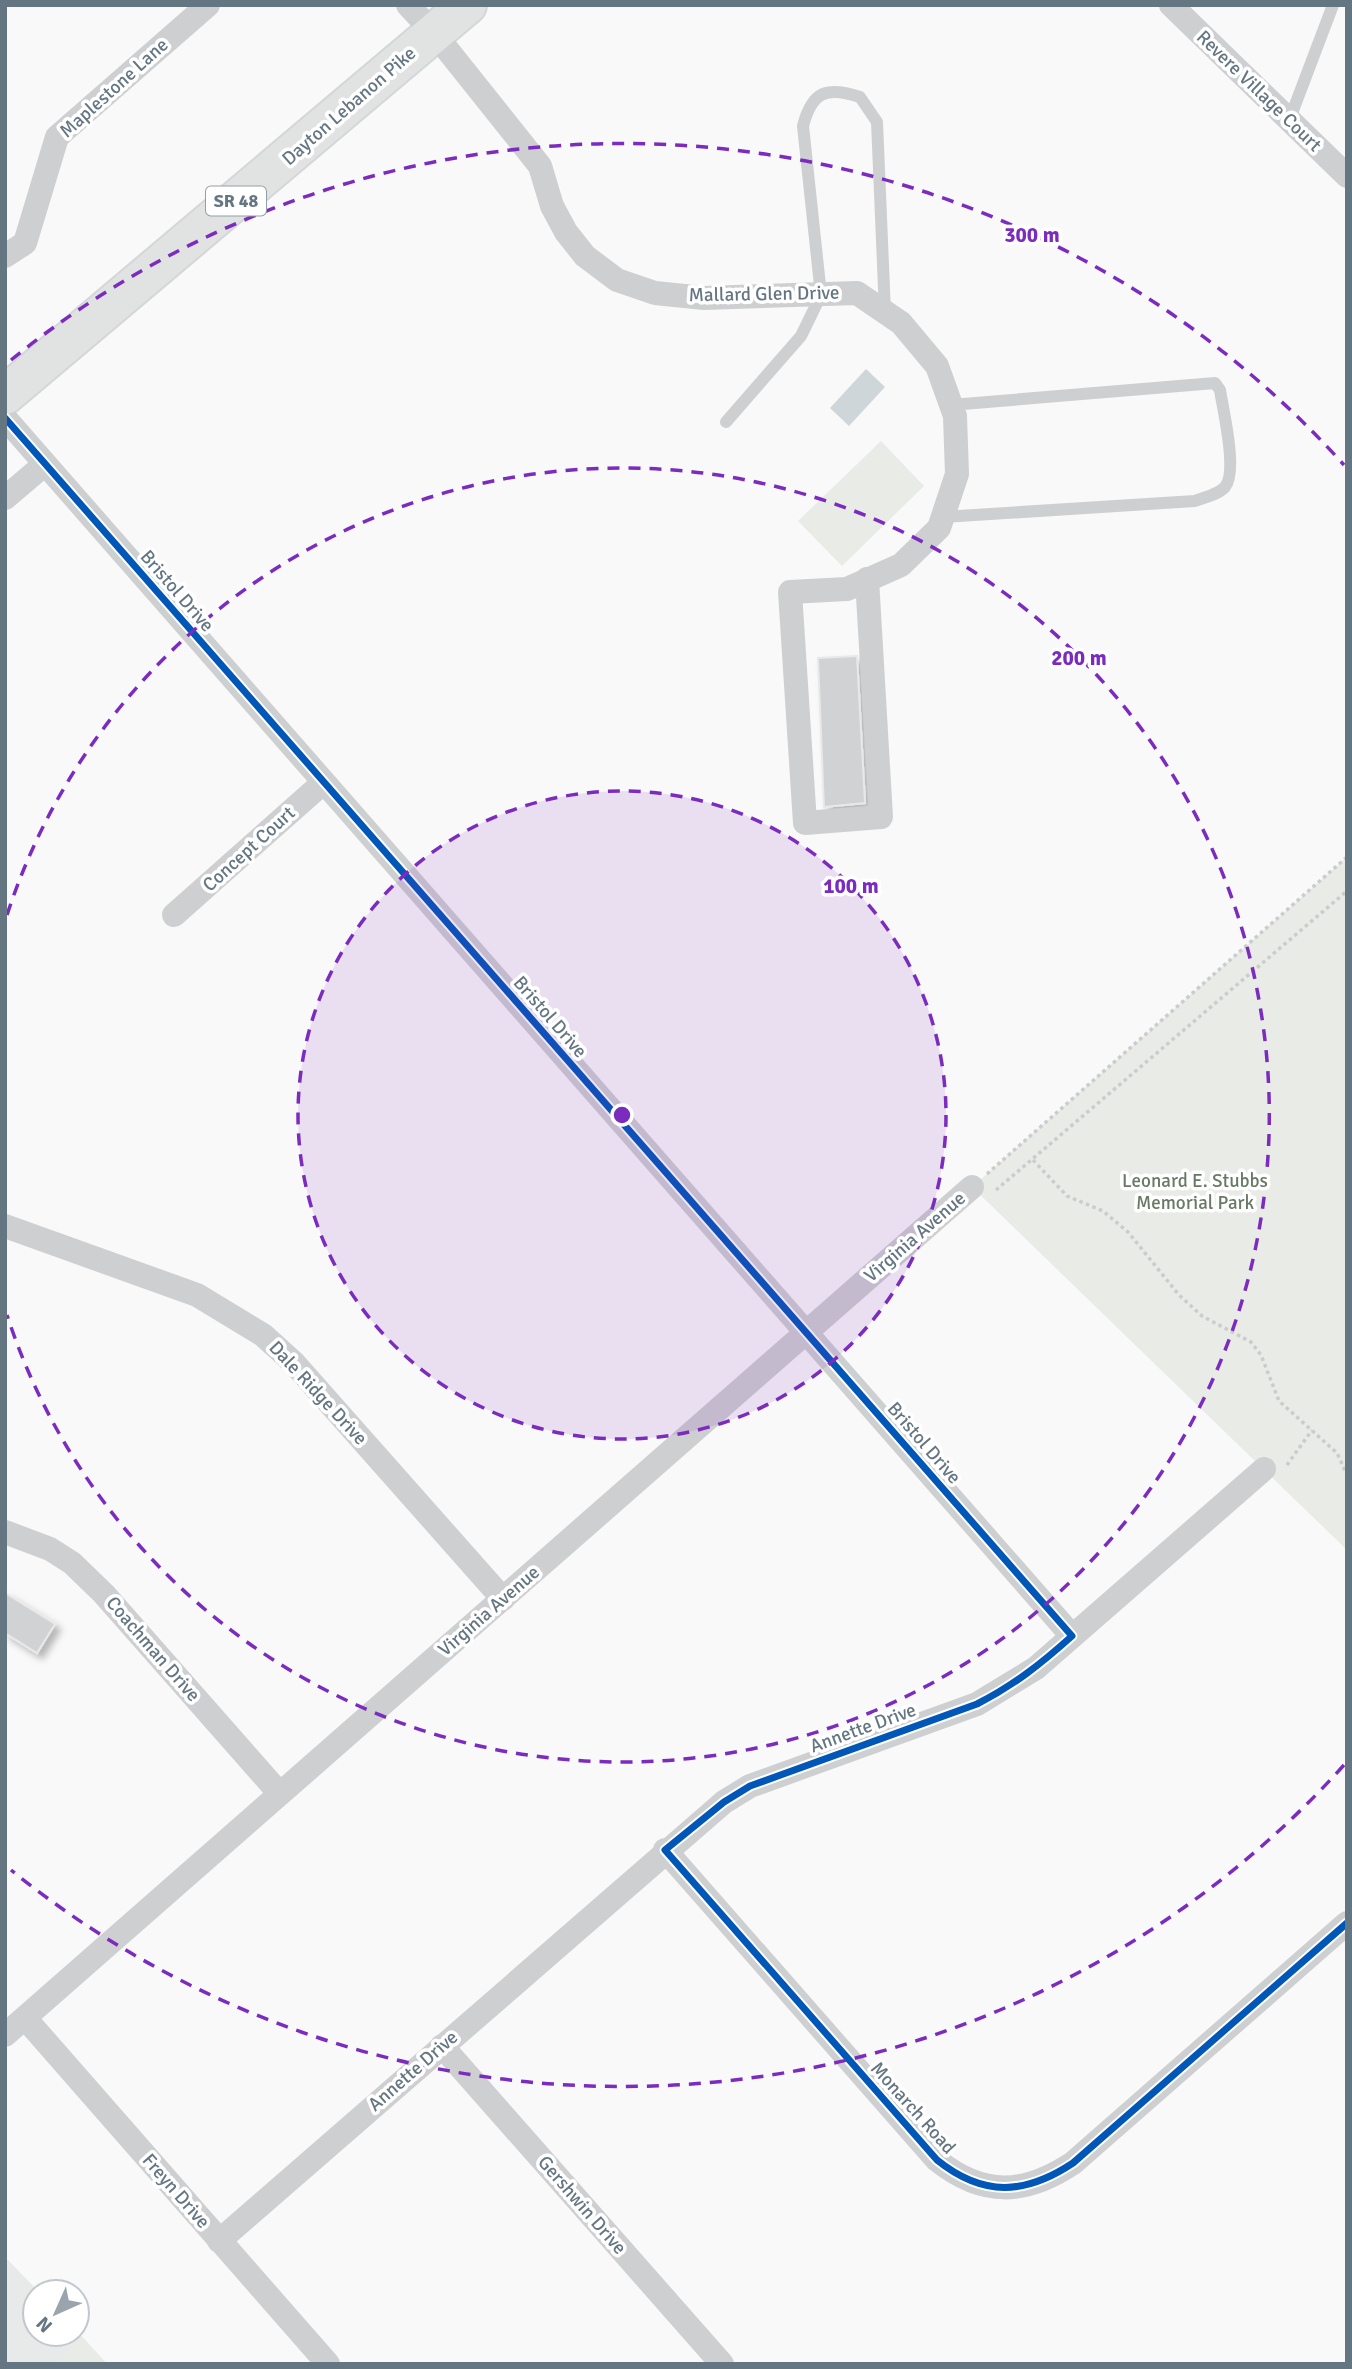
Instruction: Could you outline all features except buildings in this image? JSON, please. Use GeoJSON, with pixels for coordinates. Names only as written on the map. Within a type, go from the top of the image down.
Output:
{"type":"FeatureCollection","features":[{"type":"Feature","properties":{"kind":"main road","name":"Dayton Lebanon Pike"},"geometry":{"type":"LineString","coordinates":[[5,396],[467,5]]}},
{"type":"Feature","properties":{"kind":"street","name":"Maplestone Lane"},"geometry":{"type":"LineString","coordinates":[[5,256],[25,243],[57,137],[208,5]]}},
{"type":"Feature","properties":{"kind":"street","name":"Mallard Glen Drive"},"geometry":{"type":"LineString","coordinates":[[408,5],[434,33],[540,166],[552,206],[566,232],[584,256],[617,280],[655,293],[704,298],[857,293],[901,323],[937,366],[956,416],[957,474],[939,528],[901,565],[867,579],[847,589],[790,592],[805,823],[881,817],[867,579]]}},
{"type":"Feature","properties":{"kind":"street","name":"Revere Village Court"},"geometry":{"type":"LineString","coordinates":[[1171,5],[1347,176]]}},
{"type":"Feature","properties":{"kind":"street","name":"Bristol Drive"},"geometry":{"type":"LineString","coordinates":[[5,418],[1072,1636]]}},
{"type":"Feature","properties":{"kind":"street"},"geometry":{"type":"LineString","coordinates":[[5,498],[45,464]]}},
{"type":"Feature","properties":{"kind":"street","name":"Concept Court"},"geometry":{"type":"LineString","coordinates":[[174,915],[324,782]]}},
{"type":"Feature","properties":{"kind":"street","name":"Virginia Avenue"},"geometry":{"type":"LineString","coordinates":[[5,2035],[805,1332],[982,1190]]}},
{"type":"Feature","properties":{"kind":"street","name":"Dale Ridge Drive"},"geometry":{"type":"LineString","coordinates":[[5,1226],[197,1295],[263,1335],[294,1363],[503,1599]]}},
{"type":"Feature","properties":{"kind":"street","name":"Annette Drive"},"geometry":{"type":"LineString","coordinates":[[219,2241],[723,1801],[751,1786],[977,1704],[1003,1691],[1036,1668],[1264,1469]]}},
{"type":"Feature","properties":{"kind":"street","name":"Coachman Drive"},"geometry":{"type":"LineString","coordinates":[[5,1532],[51,1549],[72,1563],[96,1586],[280,1794]]}},
{"type":"Feature","properties":{"kind":"street","name":"Monarch Road"},"geometry":{"type":"LineString","coordinates":[[665,1850],[937,2160],[972,2183],[999,2188],[1027,2186],[1051,2178],[1073,2163],[1347,1923]]}},
{"type":"Feature","properties":{"kind":"street","name":"Freyn Drive"},"geometry":{"type":"LineString","coordinates":[[24,2018],[328,2364]]}},
{"type":"Feature","properties":{"kind":"street","name":"Gershwin Drive"},"geometry":{"type":"LineString","coordinates":[[442,2046],[722,2364]]}},
{"type":"Feature","properties":{"kind":"lane"},"geometry":{"type":"LineString","coordinates":[[1289,121],[1332,5]]}},
{"type":"Feature","properties":{"kind":"lane"},"geometry":{"type":"LineString","coordinates":[[726,422],[801,335],[821,295],[803,126],[808,106],[818,96],[845,92],[866,102],[877,122],[885,312]]}},
{"type":"Feature","properties":{"kind":"lane"},"geometry":{"type":"LineString","coordinates":[[943,517],[1195,501],[1219,492],[1229,480],[1229,451],[1220,390],[1215,383],[951,405]]}},
{"type":"Feature","properties":{"kind":"path"},"geometry":{"type":"LineString","coordinates":[[982,1190],[1347,857]]}},
{"type":"Feature","properties":{"kind":"path"},"geometry":{"type":"LineString","coordinates":[[982,1190],[1033,1160],[1347,891]]}},
{"type":"Feature","properties":{"kind":"path"},"geometry":{"type":"LineString","coordinates":[[1033,1160],[1067,1196],[1103,1211],[1128,1232],[1179,1295],[1202,1316],[1251,1342],[1261,1355],[1279,1401],[1337,1453],[1347,1475]]}},
{"type":"Feature","properties":{"kind":"path"},"geometry":{"type":"LineString","coordinates":[[1264,1469],[1275,1476],[1291,1462],[1312,1430]]}},
{"type":"Feature","properties":{"kind":"shaded area"},"geometry":{"type":"Polygon","coordinates":[[[866,369],[885,387],[849,426],[830,408],[866,369]]]}},
{"type":"Feature","properties":{"kind":"shaded area"},"geometry":{"type":"Polygon","coordinates":[[[5,2257],[25,2278],[21,2278],[21,2348],[91,2346],[107,2364],[5,2364],[5,2257]]]}},
{"type":"Feature","properties":{"kind":"green space"},"geometry":{"type":"Polygon","coordinates":[[[881,441],[924,486],[842,566],[798,521],[881,441]]]}},
{"type":"Feature","properties":{"kind":"green space","name":"Leonard E. Stubbs Memorial Park"},"geometry":{"type":"Polygon","coordinates":[[[1347,857],[1347,1550],[972,1187],[1347,857]]]}},
{"type":"Feature","properties":{"kind":"green space"},"geometry":{"type":"Polygon","coordinates":[[[91,2347],[107,2364],[53,2364],[70,2348],[91,2347]]]}},
{"type":"Feature","properties":{"kind":"cycle path"},"geometry":{"type":"LineString","coordinates":[[5,418],[1072,1636],[1027,1673],[977,1704],[750,1786],[724,1802],[665,1850],[937,2160],[971,2181],[988,2186],[1021,2186],[1055,2174],[1073,2163],[1347,1923]]}}]}
